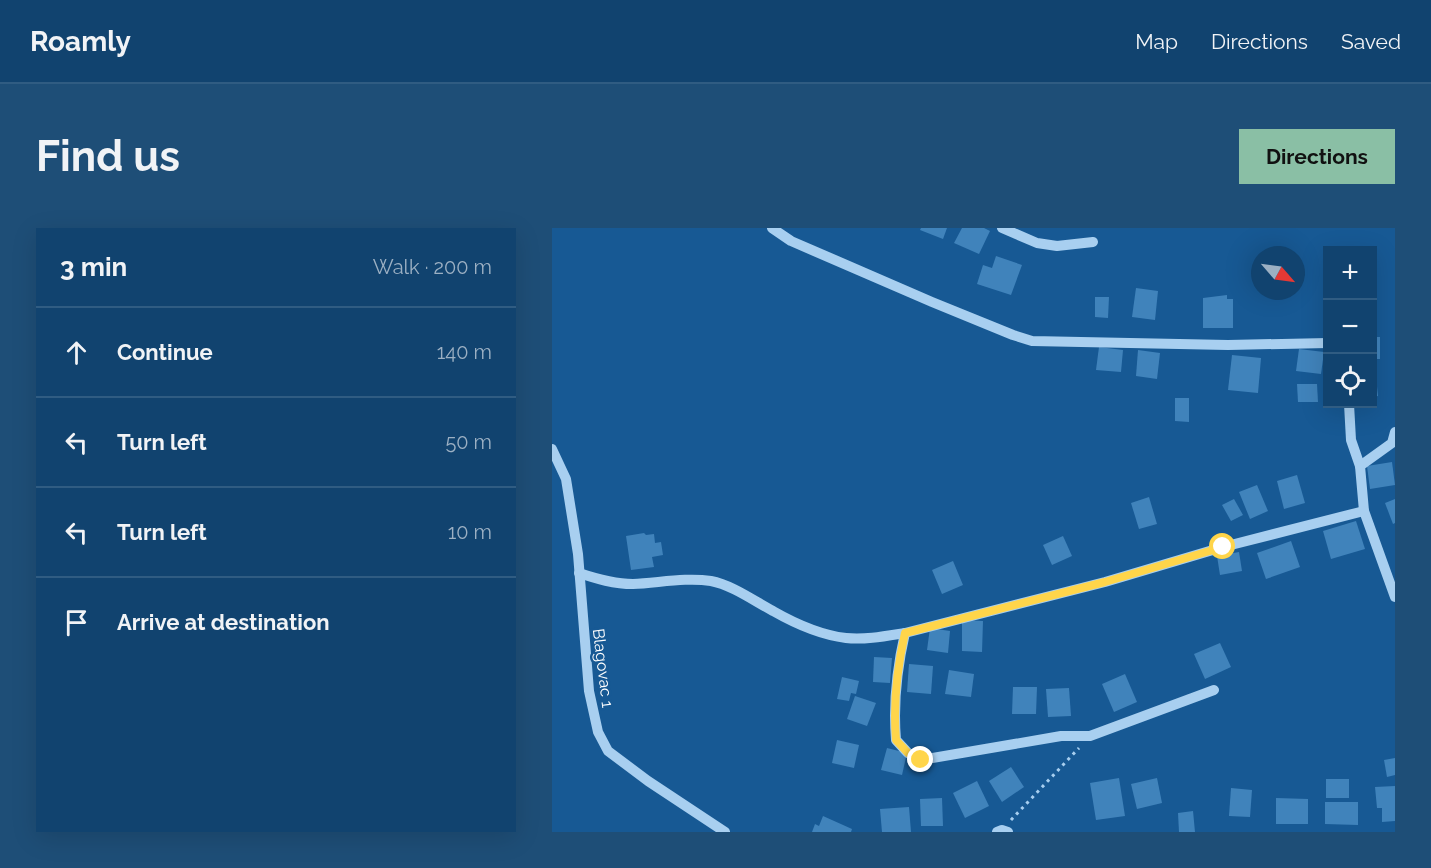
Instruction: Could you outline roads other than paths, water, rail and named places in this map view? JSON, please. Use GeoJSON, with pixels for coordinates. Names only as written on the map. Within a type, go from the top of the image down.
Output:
{"type":"FeatureCollection","features":[{"type":"Feature","properties":{"kind":"street"},"geometry":{"type":"LineString","coordinates":[[772,228],[791,240],[899,288],[1012,335],[1032,341],[1228,345],[1323,343]]}},
{"type":"Feature","properties":{"kind":"street"},"geometry":{"type":"LineString","coordinates":[[1002,228],[1037,243],[1057,246],[1093,242]]}},
{"type":"Feature","properties":{"kind":"street"},"geometry":{"type":"LineString","coordinates":[[1349,408],[1351,440],[1360,466],[1364,511],[1395,597]]}},
{"type":"Feature","properties":{"kind":"street"},"geometry":{"type":"LineString","coordinates":[[1360,466],[1392,443],[1395,432]]}},
{"type":"Feature","properties":{"kind":"street","name":"Blagovac 1"},"geometry":{"type":"LineString","coordinates":[[552,449],[566,478],[579,573],[589,691],[598,732],[608,751],[648,781],[725,832]]}},
{"type":"Feature","properties":{"kind":"street"},"geometry":{"type":"LineString","coordinates":[[579,573],[602,581],[631,584],[712,581],[748,596],[774,612],[808,627],[845,638],[878,638],[1105,582],[1223,547],[1364,511]]}},
{"type":"Feature","properties":{"kind":"street"},"geometry":{"type":"LineString","coordinates":[[905,633],[899,658],[894,703],[896,740],[908,753],[921,760],[1062,736],[1090,736],[1214,690]]}}]}
